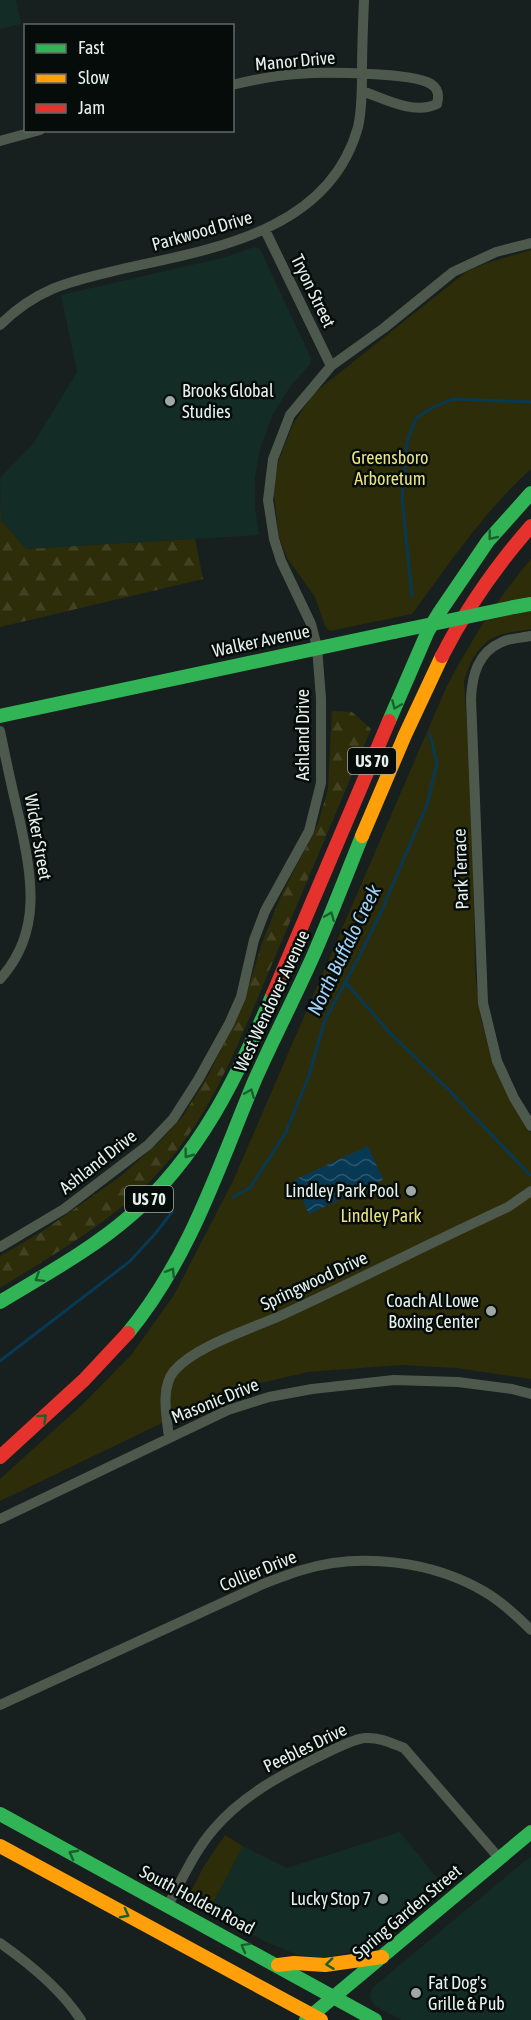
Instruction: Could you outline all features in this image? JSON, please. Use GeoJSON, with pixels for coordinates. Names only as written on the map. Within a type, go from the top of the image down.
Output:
{"type":"FeatureCollection","features":[{"type":"Feature","properties":{"kind":"main road","name":"West Wendover Avenue"},"geometry":{"type":"LineString","coordinates":[[0,1302],[120,1224],[166,1181],[203,1133],[223,1101],[249,1049],[428,631],[461,577],[506,519],[531,493]]}},
{"type":"Feature","properties":{"kind":"main road","name":"West Wendover Avenue"},"geometry":{"type":"LineString","coordinates":[[0,1457],[92,1374],[157,1294],[178,1260],[200,1217],[256,1077],[319,942],[388,774],[434,670],[451,637],[489,576],[531,526]]}},
{"type":"Feature","properties":{"kind":"main road","name":"Walker Avenue"},"geometry":{"type":"LineString","coordinates":[[0,716],[317,647],[531,604]]}},
{"type":"Feature","properties":{"kind":"main road","name":"South Holden Road"},"geometry":{"type":"LineString","coordinates":[[0,1814],[375,2020]]}},
{"type":"Feature","properties":{"kind":"main road","name":"Spring Garden Street"},"geometry":{"type":"LineString","coordinates":[[313,2018],[332,1996],[531,1832]]}},
{"type":"Feature","properties":{"kind":"main road"},"geometry":{"type":"LineString","coordinates":[[0,1846],[313,2018]]}},
{"type":"Feature","properties":{"kind":"main road"},"geometry":{"type":"LineString","coordinates":[[278,1965],[325,1965],[382,1957]]}},
{"type":"Feature","properties":{"kind":"street","name":"Parkwood Drive"},"geometry":{"type":"LineString","coordinates":[[0,325],[17,308],[57,285],[210,249],[266,230],[313,200],[344,164],[358,126],[362,91],[364,0]]}},
{"type":"Feature","properties":{"kind":"street","name":"Manor Drive"},"geometry":{"type":"LineString","coordinates":[[234,85],[296,74],[362,73],[430,83],[437,89],[439,98],[437,104],[428,108],[413,108],[362,91]]}},
{"type":"Feature","properties":{"kind":"street"},"geometry":{"type":"LineString","coordinates":[[0,141],[33,132]]}},
{"type":"Feature","properties":{"kind":"street","name":"Tryon Street"},"geometry":{"type":"LineString","coordinates":[[266,230],[331,366]]}},
{"type":"Feature","properties":{"kind":"street","name":"Ashland Drive"},"geometry":{"type":"LineString","coordinates":[[0,1247],[64,1209],[148,1145],[172,1119],[198,1080],[229,1024],[241,998],[254,940],[265,911],[309,831],[321,783],[321,699],[317,647],[310,624],[280,561],[268,500],[273,459],[290,415],[331,366],[384,328],[453,272],[496,252],[531,243]]}},
{"type":"Feature","properties":{"kind":"street","name":"Park Terrace"},"geometry":{"type":"LineString","coordinates":[[531,636],[502,642],[485,654],[476,668],[471,699],[483,1003],[497,1061],[514,1098],[531,1126]]}},
{"type":"Feature","properties":{"kind":"street","name":"Wicker Street"},"geometry":{"type":"LineString","coordinates":[[0,731],[30,869],[31,894],[30,914],[25,934],[15,958],[0,979]]}},
{"type":"Feature","properties":{"kind":"street","name":"Springwood Drive"},"geometry":{"type":"LineString","coordinates":[[169,1438],[166,1389],[172,1373],[186,1359],[508,1207],[531,1191]]}},
{"type":"Feature","properties":{"kind":"street","name":"Masonic Drive"},"geometry":{"type":"LineString","coordinates":[[0,1520],[228,1410],[269,1397],[312,1389],[394,1380],[458,1382],[512,1389],[531,1394]]}},
{"type":"Feature","properties":{"kind":"street","name":"Collier Drive"},"geometry":{"type":"LineString","coordinates":[[0,1706],[263,1584],[304,1569],[342,1562],[377,1561],[425,1567],[458,1578],[486,1592],[514,1613],[531,1630]]}},
{"type":"Feature","properties":{"kind":"street","name":"Peebles Drive"},"geometry":{"type":"LineString","coordinates":[[168,1905],[204,1840],[246,1799],[278,1777],[363,1738],[383,1740],[404,1748],[499,1858]]}},
{"type":"Feature","properties":{"kind":"street"},"geometry":{"type":"LineString","coordinates":[[0,1943],[22,1958],[70,2005],[81,2020]]}},
{"type":"Feature","properties":{"kind":"shaded area"},"geometry":{"type":"Polygon","coordinates":[[[0,0],[16,0],[21,24],[0,29],[0,0]]]}},
{"type":"Feature","properties":{"kind":"shaded area","name":"Brooks Global Studies"},"geometry":{"type":"Polygon","coordinates":[[[254,247],[260,249],[311,358],[310,364],[290,387],[272,416],[260,449],[255,478],[255,507],[259,535],[25,549],[1,521],[0,478],[33,444],[77,372],[61,295],[226,257],[254,247]]]}},
{"type":"Feature","properties":{"kind":"shaded area"},"geometry":{"type":"Polygon","coordinates":[[[400,1832],[441,1883],[363,1948],[318,1958],[298,1955],[266,1942],[209,1911],[243,1846],[287,1868],[400,1832]]]}},
{"type":"Feature","properties":{"kind":"shaded area"},"geometry":{"type":"Polygon","coordinates":[[[531,1856],[531,2020],[402,2020],[375,2006],[370,1996],[372,1988],[531,1856]]]}},
{"type":"Feature","properties":{"kind":"green space","name":"Greensboro Arboretum"},"geometry":{"type":"Polygon","coordinates":[[[531,250],[531,469],[482,520],[412,614],[330,631],[325,626],[315,597],[287,558],[279,537],[274,484],[279,460],[293,424],[313,394],[466,272],[531,250]]]}},
{"type":"Feature","properties":{"kind":"green space"},"geometry":{"type":"Polygon","coordinates":[[[0,497],[1,521],[26,549],[195,539],[203,579],[0,627],[0,497]]]}},
{"type":"Feature","properties":{"kind":"green space","name":"Lindley Park"},"geometry":{"type":"Polygon","coordinates":[[[531,559],[531,629],[491,639],[471,661],[464,682],[472,802],[475,973],[481,1020],[492,1060],[531,1133],[531,1379],[457,1368],[400,1365],[308,1372],[261,1383],[187,1411],[0,1501],[0,1479],[83,1404],[132,1354],[174,1295],[233,1181],[446,688],[485,621],[531,559]]]}},
{"type":"Feature","properties":{"kind":"green space"},"geometry":{"type":"Polygon","coordinates":[[[332,711],[352,712],[371,729],[236,1048],[208,1103],[174,1154],[137,1194],[81,1237],[0,1288],[0,1256],[40,1233],[121,1176],[158,1143],[183,1116],[209,1074],[244,1002],[262,943],[281,896],[318,824],[328,788],[332,711]]]}},
{"type":"Feature","properties":{"kind":"green space"},"geometry":{"type":"Polygon","coordinates":[[[225,1835],[243,1846],[209,1911],[187,1899],[204,1866],[225,1835]]]}},
{"type":"Feature","properties":{"kind":"water"},"geometry":{"type":"Polygon","coordinates":[[[368,1146],[383,1180],[309,1214],[294,1180],[368,1146]]]}},
{"type":"Feature","properties":{"kind":"waterway","name":"North Buffalo Creek"},"geometry":{"type":"LineString","coordinates":[[412,596],[402,498],[407,442],[416,418],[452,399],[531,402]]}},
{"type":"Feature","properties":{"kind":"waterway","name":"North Buffalo Creek"},"geometry":{"type":"LineString","coordinates":[[233,1197],[250,1188],[286,1132],[308,1078],[325,1020],[381,912],[427,805],[437,763],[430,734]]}},
{"type":"Feature","properties":{"kind":"waterway"},"geometry":{"type":"LineString","coordinates":[[346,983],[390,1033],[447,1088],[530,1175]]}},
{"type":"Feature","properties":{"kind":"waterway","name":"North Buffalo Creek"},"geometry":{"type":"LineString","coordinates":[[0,1361],[129,1262],[172,1212]]}},
{"type":"Feature","properties":{"kind":"traffic: fast"},"geometry":{"type":"LineString","coordinates":[[389,721],[428,631],[439,613],[488,541],[531,493]]}},
{"type":"Feature","properties":{"kind":"traffic: fast"},"geometry":{"type":"LineString","coordinates":[[514,607],[531,604]]}},
{"type":"Feature","properties":{"kind":"traffic: fast"},"geometry":{"type":"LineString","coordinates":[[394,632],[514,607]]}},
{"type":"Feature","properties":{"kind":"traffic: fast"},"geometry":{"type":"LineString","coordinates":[[0,716],[394,632]]}},
{"type":"Feature","properties":{"kind":"traffic: fast"},"geometry":{"type":"LineString","coordinates":[[128,1333],[150,1304],[185,1244],[254,1082],[307,970],[362,836]]}},
{"type":"Feature","properties":{"kind":"traffic: fast"},"geometry":{"type":"LineString","coordinates":[[0,1302],[99,1240],[155,1193],[177,1168],[214,1114],[246,1055],[273,994]]}},
{"type":"Feature","properties":{"kind":"traffic: fast"},"geometry":{"type":"LineString","coordinates":[[0,1814],[375,2020]]}},
{"type":"Feature","properties":{"kind":"traffic: fast"},"geometry":{"type":"LineString","coordinates":[[306,2020],[531,1832]]}},
{"type":"Feature","properties":{"kind":"traffic: slow"},"geometry":{"type":"LineString","coordinates":[[362,836],[442,656]]}},
{"type":"Feature","properties":{"kind":"traffic: slow"},"geometry":{"type":"LineString","coordinates":[[0,1846],[321,2020]]}},
{"type":"Feature","properties":{"kind":"traffic: slow"},"geometry":{"type":"LineString","coordinates":[[278,1965],[294,1963],[325,1965],[382,1957]]}},
{"type":"Feature","properties":{"kind":"traffic: jam"},"geometry":{"type":"LineString","coordinates":[[442,656],[482,588],[531,526]]}},
{"type":"Feature","properties":{"kind":"traffic: jam"},"geometry":{"type":"LineString","coordinates":[[273,994],[389,721]]}},
{"type":"Feature","properties":{"kind":"traffic: jam"},"geometry":{"type":"LineString","coordinates":[[0,1457],[84,1380],[128,1333]]}},
{"type":"Feature","properties":{"kind":"place","name":"Brooks Global Studies"},"geometry":{"type":"Point","coordinates":[170,401]}},
{"type":"Feature","properties":{"kind":"place","name":"Lindley Park Pool"},"geometry":{"type":"Point","coordinates":[411,1191]}},
{"type":"Feature","properties":{"kind":"place","name":"Coach Al Lowe Boxing Center"},"geometry":{"type":"Point","coordinates":[491,1311]}},
{"type":"Feature","properties":{"kind":"place","name":"Lucky Stop 7"},"geometry":{"type":"Point","coordinates":[383,1899]}},
{"type":"Feature","properties":{"kind":"place","name":"Fat Dog's Grille & Pub"},"geometry":{"type":"Point","coordinates":[416,1993]}}]}
